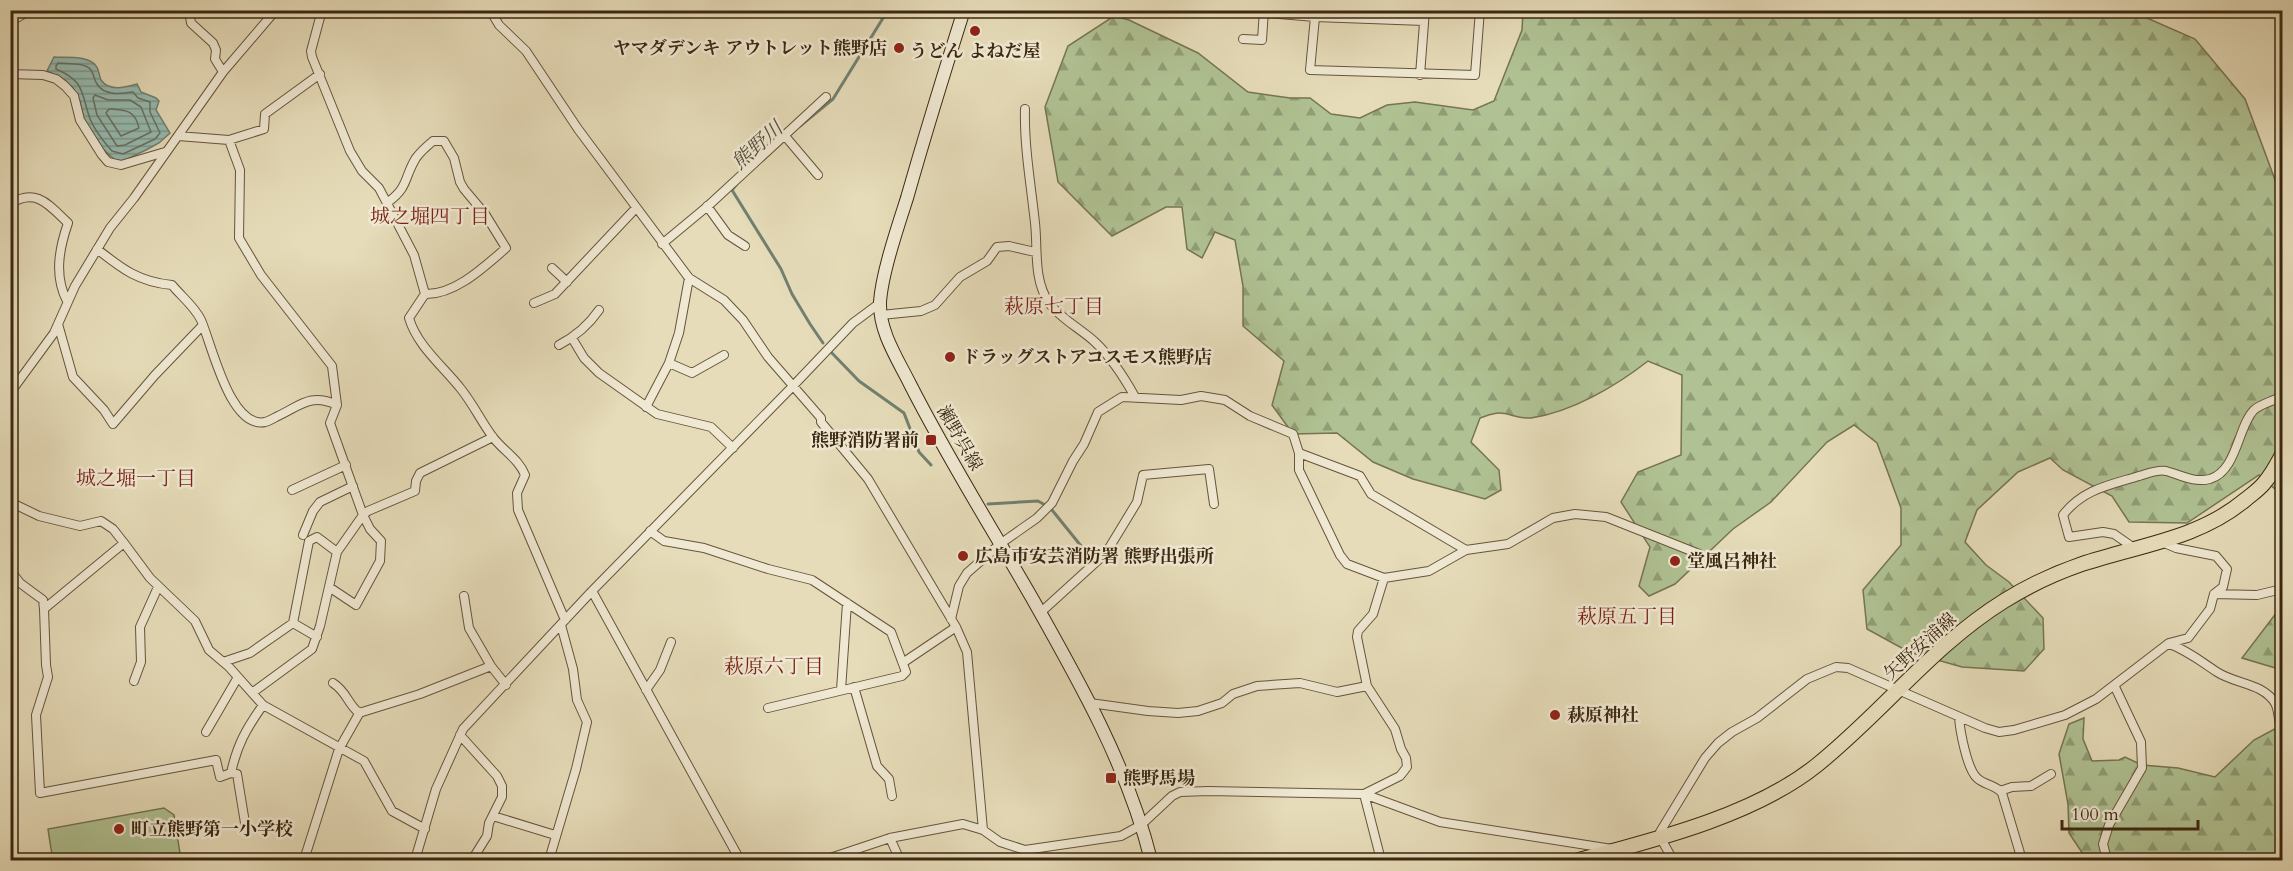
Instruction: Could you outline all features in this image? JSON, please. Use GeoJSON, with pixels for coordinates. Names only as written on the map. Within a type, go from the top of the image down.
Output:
{"type":"FeatureCollection","features":[{"type":"Feature","properties":{"kind":"main road"},"geometry":{"type":"LineString","coordinates":[[880,309],[900,220],[963,10]]}},
{"type":"Feature","properties":{"kind":"main road","name":"瀬野呉線"},"geometry":{"type":"LineString","coordinates":[[880,309],[885,334],[924,411],[1090,704],[1125,782],[1151,861]]}},
{"type":"Feature","properties":{"kind":"main road","name":"矢野安浦線"},"geometry":{"type":"LineString","coordinates":[[1579,861],[1743,809],[1789,784],[1816,766],[1962,630],[2005,600],[2043,580],[2080,565],[2161,542],[2209,525],[2235,508],[2265,483],[2283,455]]}},
{"type":"Feature","properties":{"kind":"street"},"geometry":{"type":"LineString","coordinates":[[10,22],[30,10]]}},
{"type":"Feature","properties":{"kind":"street"},"geometry":{"type":"LineString","coordinates":[[189,10],[191,23],[213,43],[216,59],[223,72]]}},
{"type":"Feature","properties":{"kind":"street"},"geometry":{"type":"LineString","coordinates":[[11,392],[50,340],[67,301],[110,228],[223,72],[276,10]]}},
{"type":"Feature","properties":{"kind":"street"},"geometry":{"type":"LineString","coordinates":[[322,10],[311,51],[350,151],[362,171],[380,188],[388,202],[414,255],[425,294]]}},
{"type":"Feature","properties":{"kind":"street"},"geometry":{"type":"LineString","coordinates":[[490,10],[499,25],[526,51],[578,129],[689,278],[724,300],[743,320],[768,357],[868,478],[954,623],[967,652],[983,830]]}},
{"type":"Feature","properties":{"kind":"street"},"geometry":{"type":"LineString","coordinates":[[1229,10],[1315,17],[1425,21]]}},
{"type":"Feature","properties":{"kind":"street"},"geometry":{"type":"LineString","coordinates":[[1420,75],[1425,10]]}},
{"type":"Feature","properties":{"kind":"street"},"geometry":{"type":"LineString","coordinates":[[1315,17],[1310,70],[1475,75],[1480,10]]}},
{"type":"Feature","properties":{"kind":"street"},"geometry":{"type":"LineString","coordinates":[[1243,39],[1262,40],[1264,12]]}},
{"type":"Feature","properties":{"kind":"street"},"geometry":{"type":"LineString","coordinates":[[10,92],[12,74],[43,75],[56,79],[66,86],[74,96],[80,120],[108,162],[121,165],[165,152]]}},
{"type":"Feature","properties":{"kind":"street"},"geometry":{"type":"LineString","coordinates":[[178,136],[229,140],[264,129],[265,114],[320,74]]}},
{"type":"Feature","properties":{"kind":"street"},"geometry":{"type":"LineString","coordinates":[[662,244],[826,97]]}},
{"type":"Feature","properties":{"kind":"street"},"geometry":{"type":"LineString","coordinates":[[1025,109],[1024,136],[1036,226],[1035,252],[1040,281],[1049,303],[1095,342],[1122,373],[1135,398]]}},
{"type":"Feature","properties":{"kind":"street"},"geometry":{"type":"LineString","coordinates":[[785,136],[818,175]]}},
{"type":"Feature","properties":{"kind":"street"},"geometry":{"type":"LineString","coordinates":[[229,140],[240,170],[239,238],[261,275],[332,366],[336,405],[330,423],[363,515],[370,529],[381,542],[380,561],[356,605],[329,587]]}},
{"type":"Feature","properties":{"kind":"street"},"geometry":{"type":"LineString","coordinates":[[388,202],[406,184],[412,166],[423,150],[433,141],[444,141],[454,158],[464,189],[485,214],[506,248],[480,270],[452,288],[434,295],[425,294]]}},
{"type":"Feature","properties":{"kind":"street"},"geometry":{"type":"LineString","coordinates":[[10,204],[21,197],[36,196],[68,223],[58,258],[62,290],[67,301]]}},
{"type":"Feature","properties":{"kind":"street"},"geometry":{"type":"LineString","coordinates":[[707,206],[728,235],[745,246]]}},
{"type":"Feature","properties":{"kind":"street"},"geometry":{"type":"LineString","coordinates":[[534,303],[555,294],[636,208]]}},
{"type":"Feature","properties":{"kind":"street"},"geometry":{"type":"LineString","coordinates":[[415,861],[436,789],[463,729],[592,591],[852,323],[880,309],[921,311],[934,305],[960,277],[987,261],[997,247],[1010,246],[1035,252]]}},
{"type":"Feature","properties":{"kind":"street"},"geometry":{"type":"LineString","coordinates":[[97,249],[134,276],[150,282],[172,285],[200,318],[233,403],[246,418],[254,422],[266,422],[313,399],[322,398],[336,405]]}},
{"type":"Feature","properties":{"kind":"street"},"geometry":{"type":"LineString","coordinates":[[552,268],[567,282]]}},
{"type":"Feature","properties":{"kind":"street"},"geometry":{"type":"LineString","coordinates":[[646,407],[669,363],[679,333],[689,278]]}},
{"type":"Feature","properties":{"kind":"street"},"geometry":{"type":"LineString","coordinates":[[425,294],[410,314],[410,323],[423,345],[463,391],[493,437],[522,468],[525,475],[517,494],[518,510],[563,623],[577,700],[586,722],[576,769],[549,861]]}},
{"type":"Feature","properties":{"kind":"street"},"geometry":{"type":"LineString","coordinates":[[559,345],[572,338],[591,322],[599,310]]}},
{"type":"Feature","properties":{"kind":"street"},"geometry":{"type":"LineString","coordinates":[[58,324],[73,378],[104,410],[113,424],[155,375],[203,325]]}},
{"type":"Feature","properties":{"kind":"street"},"geometry":{"type":"LineString","coordinates":[[572,338],[584,358],[599,373],[646,407],[657,414],[711,427],[733,448]]}},
{"type":"Feature","properties":{"kind":"street"},"geometry":{"type":"LineString","coordinates":[[669,363],[692,373],[724,355]]}},
{"type":"Feature","properties":{"kind":"street"},"geometry":{"type":"LineString","coordinates":[[904,662],[954,623],[959,586],[967,573],[1000,544],[1037,518],[1052,503],[1084,444],[1098,412],[1122,397],[1181,400],[1201,396],[1224,400],[1250,416],[1293,434],[1299,453],[1299,470],[1347,564],[1384,578],[1429,571],[1466,550],[1508,544],[1553,518],[1575,514],[1606,518],[1699,554]]}},
{"type":"Feature","properties":{"kind":"street"},"geometry":{"type":"LineString","coordinates":[[2134,548],[2114,534],[2103,532],[2069,537],[2063,515],[2071,505],[2096,488],[2150,473],[2164,471],[2189,480],[2210,479],[2218,475],[2229,461],[2240,441],[2248,418],[2255,409],[2283,396]]}},
{"type":"Feature","properties":{"kind":"street"},"geometry":{"type":"LineString","coordinates":[[252,693],[312,649],[317,637],[337,552],[363,515],[415,491],[416,481],[420,474],[493,437]]}},
{"type":"Feature","properties":{"kind":"street"},"geometry":{"type":"LineString","coordinates":[[1299,453],[1360,476],[1371,494],[1466,550]]}},
{"type":"Feature","properties":{"kind":"street"},"geometry":{"type":"LineString","coordinates":[[292,490],[346,465]]}},
{"type":"Feature","properties":{"kind":"street"},"geometry":{"type":"LineString","coordinates":[[1040,613],[1106,553],[1137,502],[1143,475],[1209,469],[1214,504]]}},
{"type":"Feature","properties":{"kind":"street"},"geometry":{"type":"LineString","coordinates":[[303,535],[313,511],[320,502],[353,486]]}},
{"type":"Feature","properties":{"kind":"street"},"geometry":{"type":"LineString","coordinates":[[10,502],[39,516],[80,526],[101,521],[113,529],[158,587],[195,621],[209,650],[224,662],[263,705],[364,761],[392,811],[425,829]]}},
{"type":"Feature","properties":{"kind":"street"},"geometry":{"type":"LineString","coordinates":[[650,531],[664,541],[704,548],[768,569],[812,580],[891,632],[904,662],[906,672],[902,676],[768,708]]}},
{"type":"Feature","properties":{"kind":"street"},"geometry":{"type":"LineString","coordinates":[[224,662],[250,653],[293,623],[309,541],[317,537],[337,552]]}},
{"type":"Feature","properties":{"kind":"street"},"geometry":{"type":"LineString","coordinates":[[1673,861],[1660,837],[1663,824],[1718,743],[1757,718],[1807,679],[1836,667],[1848,668],[1897,691],[1999,732],[2014,730],[2065,715],[2115,687],[2169,643],[2188,638],[2210,609],[2214,594],[2223,587],[2228,569],[2216,556],[2176,548],[2161,542]]}},
{"type":"Feature","properties":{"kind":"street"},"geometry":{"type":"LineString","coordinates":[[44,609],[124,543]]}},
{"type":"Feature","properties":{"kind":"street"},"geometry":{"type":"LineString","coordinates":[[10,570],[20,583],[43,600],[48,677],[36,715],[40,793],[216,760],[220,777],[231,773],[237,774],[246,829]]}},
{"type":"Feature","properties":{"kind":"street"},"geometry":{"type":"LineString","coordinates":[[1364,794],[1400,776],[1407,767],[1395,729],[1367,686],[1357,637],[1358,631],[1372,614],[1384,578]]}},
{"type":"Feature","properties":{"kind":"street"},"geometry":{"type":"LineString","coordinates":[[134,681],[141,662],[140,627],[158,587]]}},
{"type":"Feature","properties":{"kind":"street"},"geometry":{"type":"LineString","coordinates":[[2214,594],[2257,595],[2283,589]]}},
{"type":"Feature","properties":{"kind":"street"},"geometry":{"type":"LineString","coordinates":[[592,591],[740,861]]}},
{"type":"Feature","properties":{"kind":"street"},"geometry":{"type":"LineString","coordinates":[[464,596],[470,628],[491,666],[506,685]]}},
{"type":"Feature","properties":{"kind":"street"},"geometry":{"type":"LineString","coordinates":[[841,690],[847,603]]}},
{"type":"Feature","properties":{"kind":"street"},"geometry":{"type":"LineString","coordinates":[[293,623],[317,637]]}},
{"type":"Feature","properties":{"kind":"street"},"geometry":{"type":"LineString","coordinates":[[646,690],[660,670],[671,642]]}},
{"type":"Feature","properties":{"kind":"street"},"geometry":{"type":"LineString","coordinates":[[2169,643],[2189,651],[2219,674],[2263,691],[2275,703],[2277,720],[2283,729]]}},
{"type":"Feature","properties":{"kind":"street"},"geometry":{"type":"LineString","coordinates":[[304,861],[339,749],[360,712],[420,694],[491,666]]}},
{"type":"Feature","properties":{"kind":"street"},"geometry":{"type":"LineString","coordinates":[[206,732],[238,677]]}},
{"type":"Feature","properties":{"kind":"street"},"geometry":{"type":"LineString","coordinates":[[333,682],[343,690],[352,707],[360,712]]}},
{"type":"Feature","properties":{"kind":"street"},"geometry":{"type":"LineString","coordinates":[[1090,704],[1178,713],[1198,711],[1222,703],[1233,694],[1257,686],[1300,683],[1337,692],[1367,686]]}},
{"type":"Feature","properties":{"kind":"street"},"geometry":{"type":"LineString","coordinates":[[854,687],[876,766],[889,779],[892,796]]}},
{"type":"Feature","properties":{"kind":"street"},"geometry":{"type":"LineString","coordinates":[[2107,861],[2103,844],[2109,825],[2142,765],[2141,742],[2115,687]]}},
{"type":"Feature","properties":{"kind":"street"},"geometry":{"type":"LineString","coordinates":[[231,773],[244,733],[263,705]]}},
{"type":"Feature","properties":{"kind":"street"},"geometry":{"type":"LineString","coordinates":[[1959,717],[1960,732],[1974,775],[1980,781],[2000,791],[2012,787],[2031,786],[2051,774]]}},
{"type":"Feature","properties":{"kind":"street"},"geometry":{"type":"LineString","coordinates":[[460,735],[497,776],[502,786],[502,796],[487,836],[472,861]]}},
{"type":"Feature","properties":{"kind":"street"},"geometry":{"type":"LineString","coordinates":[[2000,791],[2022,861]]}},
{"type":"Feature","properties":{"kind":"street"},"geometry":{"type":"LineString","coordinates":[[824,861],[890,838],[963,824],[983,830],[1000,842],[1025,850],[1121,836],[1141,825],[1172,796],[1180,792],[1364,794],[1440,822],[1618,850]]}},
{"type":"Feature","properties":{"kind":"street"},"geometry":{"type":"LineString","coordinates":[[1364,794],[1381,861]]}},
{"type":"Feature","properties":{"kind":"street"},"geometry":{"type":"LineString","coordinates":[[493,816],[555,835]]}},
{"type":"Feature","properties":{"kind":"street"},"geometry":{"type":"LineString","coordinates":[[890,838],[899,858],[904,861]]}},
{"type":"Feature","properties":{"kind":"green space"},"geometry":{"type":"Polygon","coordinates":[[[1523,11],[2131,11],[2195,39],[2245,99],[2277,185],[2282,186],[2282,495],[2259,475],[2187,523],[2129,522],[2112,496],[2063,470],[2050,458],[2018,472],[1977,510],[1965,542],[1986,565],[2009,582],[2043,618],[2044,649],[2024,671],[1962,667],[1909,652],[1867,629],[1863,590],[1901,545],[1901,508],[1877,443],[1854,425],[1827,442],[1771,502],[1733,529],[1675,584],[1649,596],[1639,586],[1650,547],[1621,502],[1638,472],[1681,455],[1682,375],[1648,361],[1593,397],[1562,410],[1531,418],[1499,413],[1480,418],[1471,442],[1499,470],[1501,490],[1485,499],[1413,479],[1373,462],[1337,433],[1293,434],[1272,405],[1284,361],[1243,326],[1243,286],[1235,240],[1215,232],[1202,258],[1187,249],[1182,207],[1166,207],[1112,236],[1058,182],[1045,107],[1068,46],[1114,16],[1129,20],[1198,53],[1248,92],[1290,98],[1310,98],[1331,114],[1360,118],[1387,105],[1415,102],[1473,110],[1494,101],[1522,30],[1523,11]]]}},
{"type":"Feature","properties":{"kind":"green space"},"geometry":{"type":"Polygon","coordinates":[[[2282,608],[2282,670],[2242,658],[2282,608]]]}},
{"type":"Feature","properties":{"kind":"green space"},"geometry":{"type":"Polygon","coordinates":[[[2084,718],[2083,739],[2092,761],[2119,760],[2125,757],[2142,765],[2178,768],[2215,777],[2254,740],[2282,725],[2282,860],[2087,860],[2069,833],[2068,804],[2059,754],[2069,724],[2084,718]]]}},
{"type":"Feature","properties":{"kind":"green space"},"geometry":{"type":"Polygon","coordinates":[[[164,808],[174,815],[181,860],[44,860],[43,858],[52,855],[48,829],[164,808]]]}},
{"type":"Feature","properties":{"kind":"water"},"geometry":{"type":"Polygon","coordinates":[[[54,57],[71,57],[93,62],[101,80],[108,86],[118,88],[137,84],[141,92],[159,101],[156,110],[170,133],[159,143],[123,161],[114,159],[101,147],[84,120],[80,101],[73,88],[66,81],[47,71],[54,57]]]}},
{"type":"Feature","properties":{"kind":"waterway","name":"熊野川"},"geometry":{"type":"LineString","coordinates":[[800,126],[833,99],[888,10]]}},
{"type":"Feature","properties":{"kind":"waterway","name":"熊野川"},"geometry":{"type":"LineString","coordinates":[[736,185],[732,190],[823,343]]}},
{"type":"Feature","properties":{"kind":"waterway","name":"熊野川"},"geometry":{"type":"LineString","coordinates":[[830,351],[859,381],[904,413],[919,452],[931,465]]}},
{"type":"Feature","properties":{"kind":"waterway","name":"熊野川"},"geometry":{"type":"LineString","coordinates":[[988,504],[1038,501],[1045,505]]}},
{"type":"Feature","properties":{"kind":"waterway","name":"熊野川"},"geometry":{"type":"LineString","coordinates":[[1052,510],[1090,557]]}},
{"type":"Feature","properties":{"kind":"place","name":"うどん よねだ屋"},"geometry":{"type":"Point","coordinates":[975,31]}},
{"type":"Feature","properties":{"kind":"place","name":"ヤマダデンキ アウトレット熊野店"},"geometry":{"type":"Point","coordinates":[899,48]}},
{"type":"Feature","properties":{"kind":"place","name":"ドラッグストアコスモス熊野店"},"geometry":{"type":"Point","coordinates":[950,357]}},
{"type":"Feature","properties":{"kind":"place","name":"熊野消防署前"},"geometry":{"type":"Point","coordinates":[931,440]}},
{"type":"Feature","properties":{"kind":"place","name":"広島市安芸消防署 熊野出張所"},"geometry":{"type":"Point","coordinates":[963,556]}},
{"type":"Feature","properties":{"kind":"place","name":"堂風呂神社"},"geometry":{"type":"Point","coordinates":[1675,561]}},
{"type":"Feature","properties":{"kind":"place","name":"萩原神社"},"geometry":{"type":"Point","coordinates":[1555,715]}},
{"type":"Feature","properties":{"kind":"place","name":"熊野馬場"},"geometry":{"type":"Point","coordinates":[1111,778]}},
{"type":"Feature","properties":{"kind":"place","name":"町立熊野第一小学校"},"geometry":{"type":"Point","coordinates":[119,829]}},
{"type":"Feature","properties":{"kind":"district","name":"城之堀四丁目"},"geometry":{"type":"Point","coordinates":[430,216]}},
{"type":"Feature","properties":{"kind":"district","name":"萩原七丁目"},"geometry":{"type":"Point","coordinates":[1054,306]}},
{"type":"Feature","properties":{"kind":"district","name":"城之堀一丁目"},"geometry":{"type":"Point","coordinates":[136,478]}},
{"type":"Feature","properties":{"kind":"district","name":"萩原五丁目"},"geometry":{"type":"Point","coordinates":[1627,616]}},
{"type":"Feature","properties":{"kind":"district","name":"萩原六丁目"},"geometry":{"type":"Point","coordinates":[774,666]}}]}
